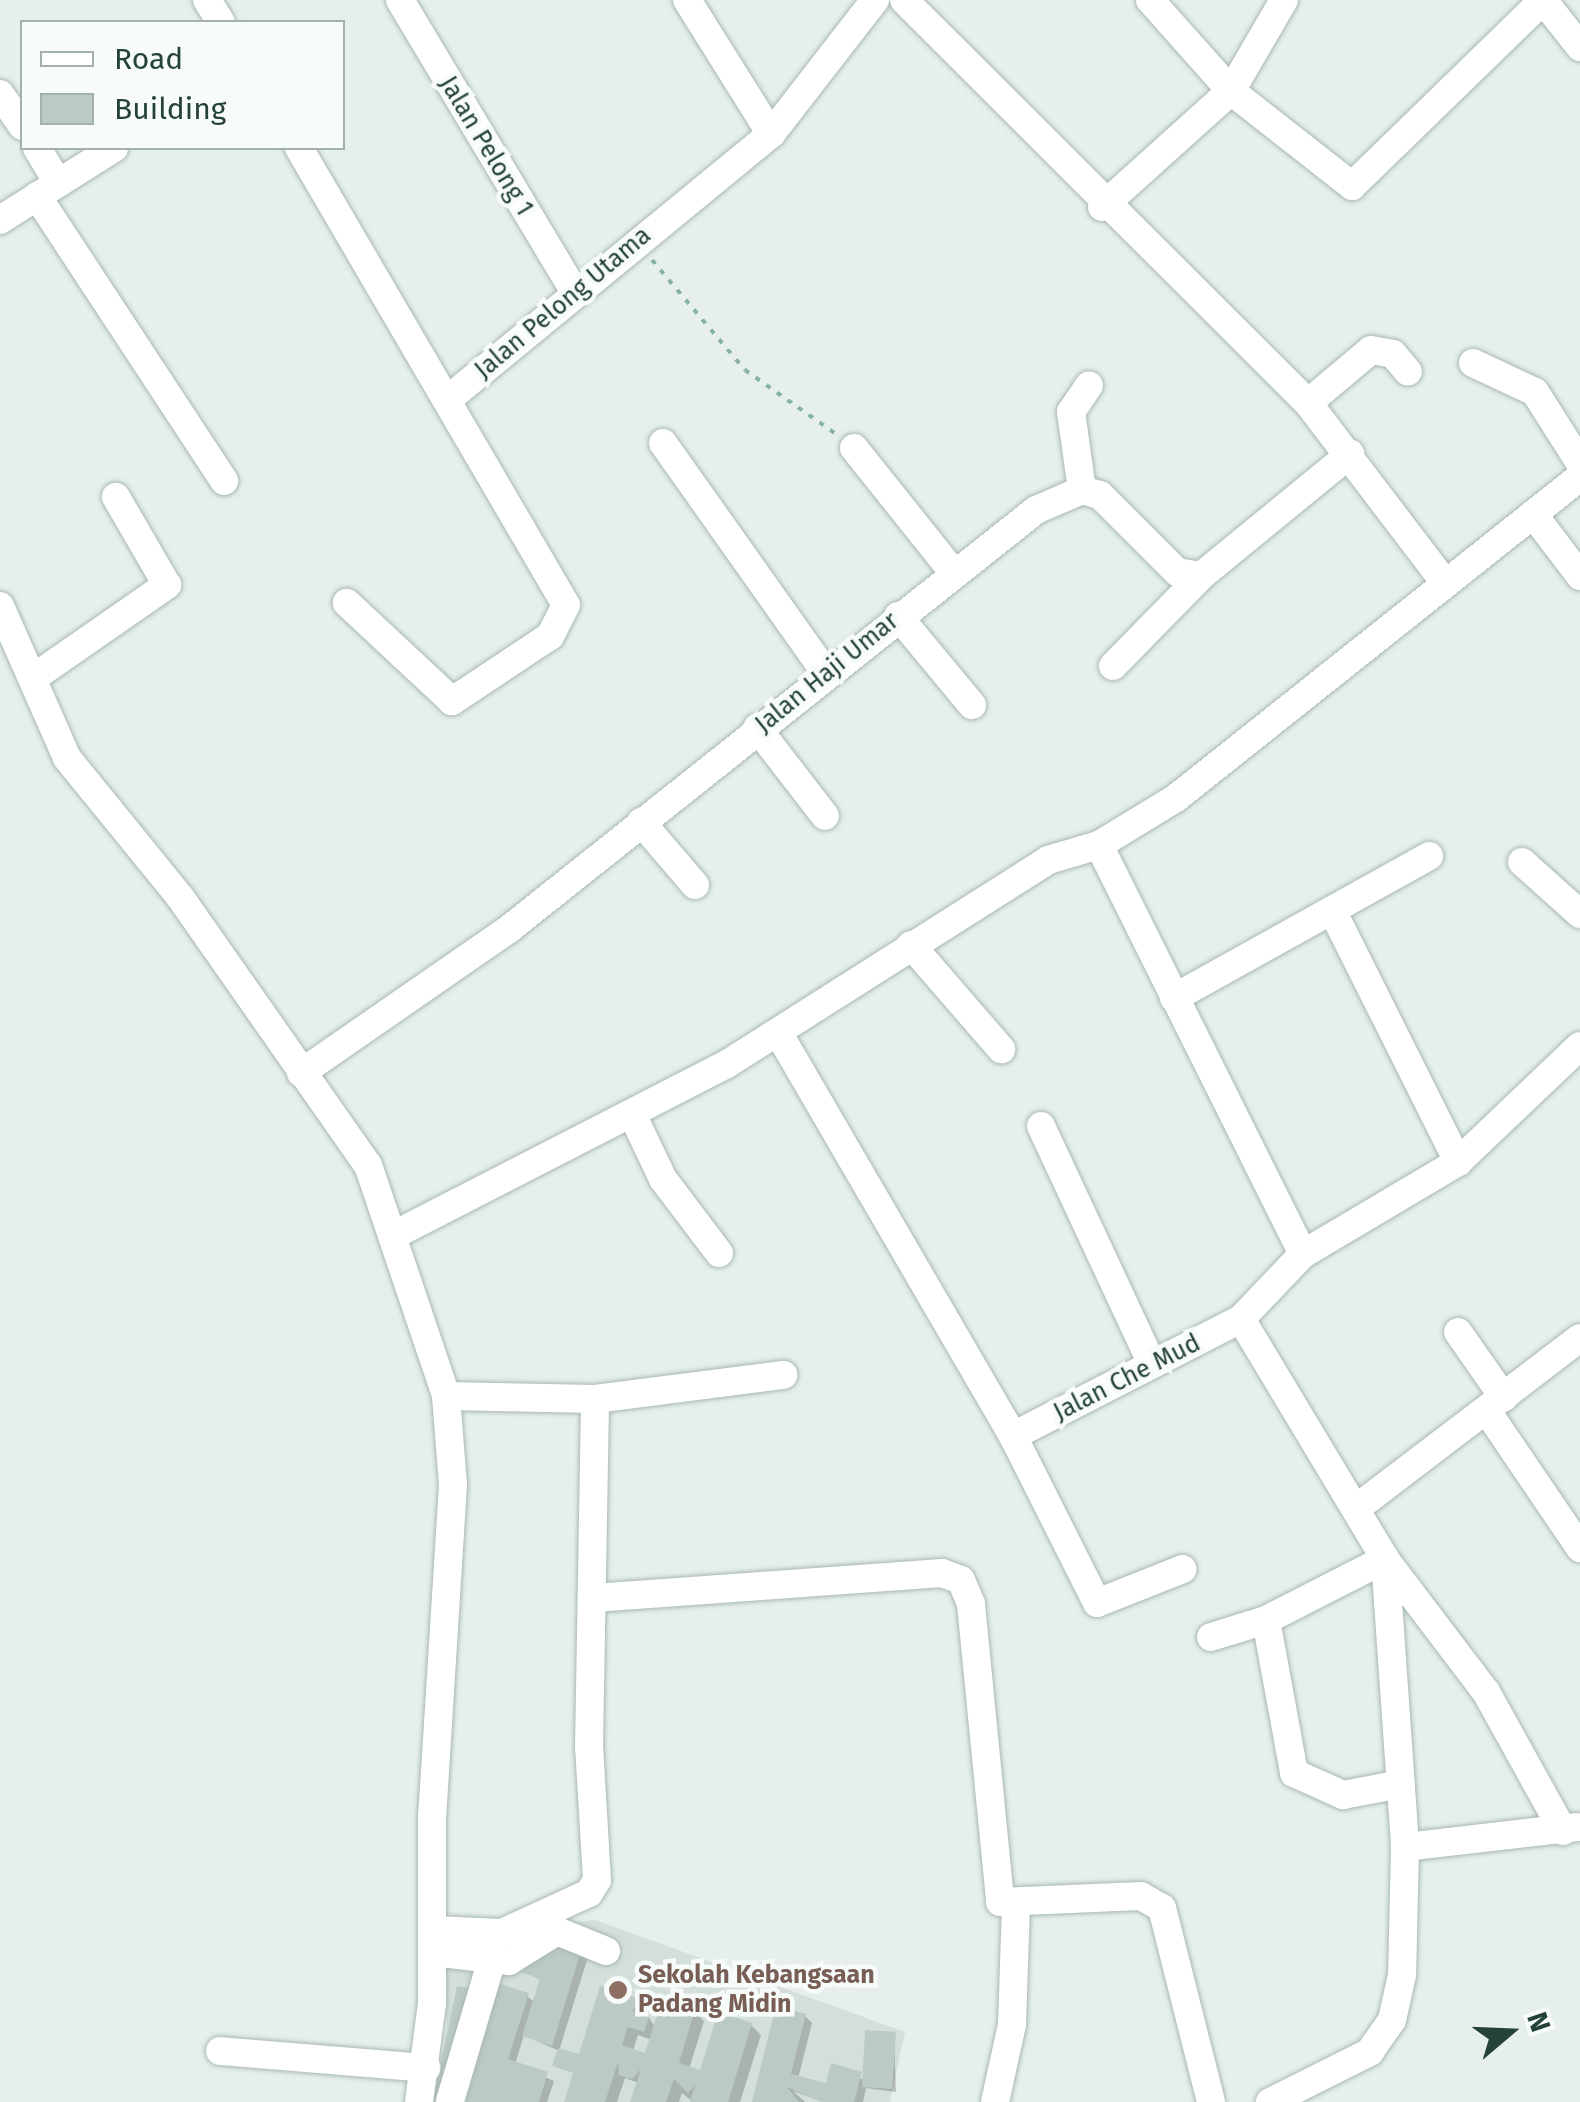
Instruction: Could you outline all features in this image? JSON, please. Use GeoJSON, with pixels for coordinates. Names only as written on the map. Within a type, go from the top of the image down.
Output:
{"type":"FeatureCollection","features":[{"type":"Feature","properties":{"kind":"street","name":"Jalan Pelong 1"},"geometry":{"type":"LineString","coordinates":[[400,0],[574,291]]}},
{"type":"Feature","properties":{"kind":"street"},"geometry":{"type":"LineString","coordinates":[[687,0],[771,134]]}},
{"type":"Feature","properties":{"kind":"street","name":"Jalan Pelong Utama"},"geometry":{"type":"LineString","coordinates":[[300,150],[452,396],[574,291],[771,134],[875,0]]}},
{"type":"Feature","properties":{"kind":"street"},"geometry":{"type":"LineString","coordinates":[[904,0],[1102,208],[1308,403],[1443,580]]}},
{"type":"Feature","properties":{"kind":"street"},"geometry":{"type":"LineString","coordinates":[[1150,0],[1231,90],[1352,186],[1543,0],[1580,47]]}},
{"type":"Feature","properties":{"kind":"street"},"geometry":{"type":"LineString","coordinates":[[1102,208],[1231,90],[1284,0]]}},
{"type":"Feature","properties":{"kind":"street"},"geometry":{"type":"LineString","coordinates":[[0,94],[20,123]]}},
{"type":"Feature","properties":{"kind":"street"},"geometry":{"type":"LineString","coordinates":[[38,150],[48,190],[224,481]]}},
{"type":"Feature","properties":{"kind":"street"},"geometry":{"type":"LineString","coordinates":[[0,220],[111,150]]}},
{"type":"Feature","properties":{"kind":"street"},"geometry":{"type":"LineString","coordinates":[[1308,403],[1371,350],[1393,354],[1408,372]]}},
{"type":"Feature","properties":{"kind":"street"},"geometry":{"type":"LineString","coordinates":[[1473,363],[1535,392],[1580,463]]}},
{"type":"Feature","properties":{"kind":"street"},"geometry":{"type":"LineString","coordinates":[[1089,386],[1072,412],[1082,490],[1117,509],[1177,572],[1201,576]]}},
{"type":"Feature","properties":{"kind":"street"},"geometry":{"type":"LineString","coordinates":[[347,602],[452,701],[472,695],[560,622],[564,588],[452,396]]}},
{"type":"Feature","properties":{"kind":"street"},"geometry":{"type":"LineString","coordinates":[[663,443],[826,673]]}},
{"type":"Feature","properties":{"kind":"street"},"geometry":{"type":"LineString","coordinates":[[854,448],[953,572]]}},
{"type":"Feature","properties":{"kind":"street"},"geometry":{"type":"LineString","coordinates":[[1113,666],[1201,576],[1350,454]]}},
{"type":"Feature","properties":{"kind":"street"},"geometry":{"type":"LineString","coordinates":[[396,1234],[632,1116],[779,1034],[911,945],[1048,860],[1099,845],[1236,756],[1443,580],[1580,477]]}},
{"type":"Feature","properties":{"kind":"street","name":"Jalan Haji Umar"},"geometry":{"type":"LineString","coordinates":[[301,1073],[509,929],[953,572],[1036,510],[1082,490]]}},
{"type":"Feature","properties":{"kind":"street"},"geometry":{"type":"LineString","coordinates":[[36,676],[166,585],[116,497]]}},
{"type":"Feature","properties":{"kind":"street"},"geometry":{"type":"LineString","coordinates":[[1533,514],[1580,576]]}},
{"type":"Feature","properties":{"kind":"street"},"geometry":{"type":"LineString","coordinates":[[0,606],[36,676],[67,758],[191,911],[368,1164],[396,1234],[446,1396],[453,1485],[433,1941],[426,2068],[420,2102]]}},
{"type":"Feature","properties":{"kind":"street"},"geometry":{"type":"LineString","coordinates":[[898,616],[972,705]]}},
{"type":"Feature","properties":{"kind":"street"},"geometry":{"type":"LineString","coordinates":[[757,728],[824,816]]}},
{"type":"Feature","properties":{"kind":"street"},"geometry":{"type":"LineString","coordinates":[[641,822],[695,885]]}},
{"type":"Feature","properties":{"kind":"street"},"geometry":{"type":"LineString","coordinates":[[1099,845],[1302,1254]]}},
{"type":"Feature","properties":{"kind":"street"},"geometry":{"type":"LineString","coordinates":[[1174,998],[1429,856]]}},
{"type":"Feature","properties":{"kind":"street"},"geometry":{"type":"LineString","coordinates":[[1522,862],[1580,914]]}},
{"type":"Feature","properties":{"kind":"street"},"geometry":{"type":"LineString","coordinates":[[1332,910],[1458,1162]]}},
{"type":"Feature","properties":{"kind":"street"},"geometry":{"type":"LineString","coordinates":[[911,945],[1001,1049]]}},
{"type":"Feature","properties":{"kind":"street"},"geometry":{"type":"LineString","coordinates":[[779,1034],[1013,1436],[1097,1603],[1183,1569]]}},
{"type":"Feature","properties":{"kind":"street"},"geometry":{"type":"LineString","coordinates":[[1405,1847],[1571,1829],[1486,1692],[1385,1560],[1358,1507],[1241,1320],[1302,1254],[1458,1162],[1580,1046]]}},
{"type":"Feature","properties":{"kind":"street"},"geometry":{"type":"LineString","coordinates":[[632,1116],[663,1179],[719,1253]]}},
{"type":"Feature","properties":{"kind":"street"},"geometry":{"type":"LineString","coordinates":[[1041,1126],[1152,1362]]}},
{"type":"Feature","properties":{"kind":"street","name":"Jalan Che Mud"},"geometry":{"type":"LineString","coordinates":[[1013,1436],[1241,1320]]}},
{"type":"Feature","properties":{"kind":"street"},"geometry":{"type":"LineString","coordinates":[[1458,1332],[1580,1548]]}},
{"type":"Feature","properties":{"kind":"street"},"geometry":{"type":"LineString","coordinates":[[1358,1507],[1580,1338]]}},
{"type":"Feature","properties":{"kind":"street"},"geometry":{"type":"LineString","coordinates":[[446,1396],[595,1399],[782,1375]]}},
{"type":"Feature","properties":{"kind":"street"},"geometry":{"type":"LineString","coordinates":[[433,1941],[502,1933],[589,1893],[596,1880],[595,1399]]}},
{"type":"Feature","properties":{"kind":"street"},"geometry":{"type":"LineString","coordinates":[[1211,1637],[1266,1620],[1385,1560]]}},
{"type":"Feature","properties":{"kind":"street"},"geometry":{"type":"LineString","coordinates":[[1270,2102],[1348,2070],[1392,2020],[1405,1847],[1385,1560]]}},
{"type":"Feature","properties":{"kind":"street"},"geometry":{"type":"LineString","coordinates":[[594,1598],[907,1575],[962,1580],[972,1604],[1000,1902],[1141,1896],[1162,1908],[1211,2102]]}},
{"type":"Feature","properties":{"kind":"street"},"geometry":{"type":"LineString","coordinates":[[1266,1620],[1294,1773],[1343,1795],[1400,1784]]}},
{"type":"Feature","properties":{"kind":"street"},"geometry":{"type":"LineString","coordinates":[[995,2102],[1012,2024],[1016,1902]]}},
{"type":"Feature","properties":{"kind":"street"},"geometry":{"type":"LineString","coordinates":[[433,1941],[509,1962],[550,1931],[606,1952]]}},
{"type":"Feature","properties":{"kind":"street"},"geometry":{"type":"LineString","coordinates":[[450,2101],[492,1959]]}},
{"type":"Feature","properties":{"kind":"street"},"geometry":{"type":"LineString","coordinates":[[220,2050],[426,2068]]}},
{"type":"Feature","properties":{"kind":"path"},"geometry":{"type":"LineString","coordinates":[[637,240],[745,370],[854,448]]}},
{"type":"Feature","properties":{"kind":"shaded area","name":"Sekolah Kebangsaan Padang Midin"},"geometry":{"type":"Polygon","coordinates":[[[595,1920],[905,2032],[890,2102],[432,2102],[447,2027],[446,1943],[513,1952],[543,1925],[595,1920]]]}},
{"type":"Feature","properties":{"kind":"building"},"geometry":{"type":"Polygon","coordinates":[[[552,1941],[581,1951],[552,2046],[522,2036],[540,1978],[522,1973],[529,1950],[547,1956],[552,1941]]]}},
{"type":"Feature","properties":{"kind":"building"},"geometry":{"type":"Polygon","coordinates":[[[497,1983],[529,1993],[508,2059],[548,2072],[539,2102],[461,2102],[497,1983]]]}},
{"type":"Feature","properties":{"kind":"building"},"geometry":{"type":"Polygon","coordinates":[[[457,1986],[469,1988],[445,2102],[433,2102],[457,1986]]]}},
{"type":"Feature","properties":{"kind":"building"},"geometry":{"type":"Polygon","coordinates":[[[600,1986],[637,1998],[633,2012],[649,2017],[644,2032],[628,2027],[622,2045],[645,2053],[662,1999],[695,2009],[679,2063],[700,2070],[718,2012],[752,2023],[728,2102],[690,2102],[695,2085],[688,2093],[674,2079],[666,2102],[630,2102],[641,2069],[632,2079],[619,2075],[618,2062],[605,2102],[564,2102],[573,2073],[552,2066],[558,2048],[579,2054],[600,1986]]]}},
{"type":"Feature","properties":{"kind":"building"},"geometry":{"type":"Polygon","coordinates":[[[742,1989],[764,1995],[760,2010],[738,2004],[742,1989]]]}},
{"type":"Feature","properties":{"kind":"building"},"geometry":{"type":"Polygon","coordinates":[[[776,2006],[806,2014],[791,2074],[826,2083],[831,2063],[862,2072],[854,2102],[821,2102],[787,2087],[799,2102],[752,2102],[776,2006]]]}},
{"type":"Feature","properties":{"kind":"building"},"geometry":{"type":"Polygon","coordinates":[[[865,2030],[896,2032],[892,2089],[862,2087],[865,2030]]]}},
{"type":"Feature","properties":{"kind":"place","name":"Sekolah Kebangsaan Padang Midin"},"geometry":{"type":"Point","coordinates":[618,1990]}}]}
